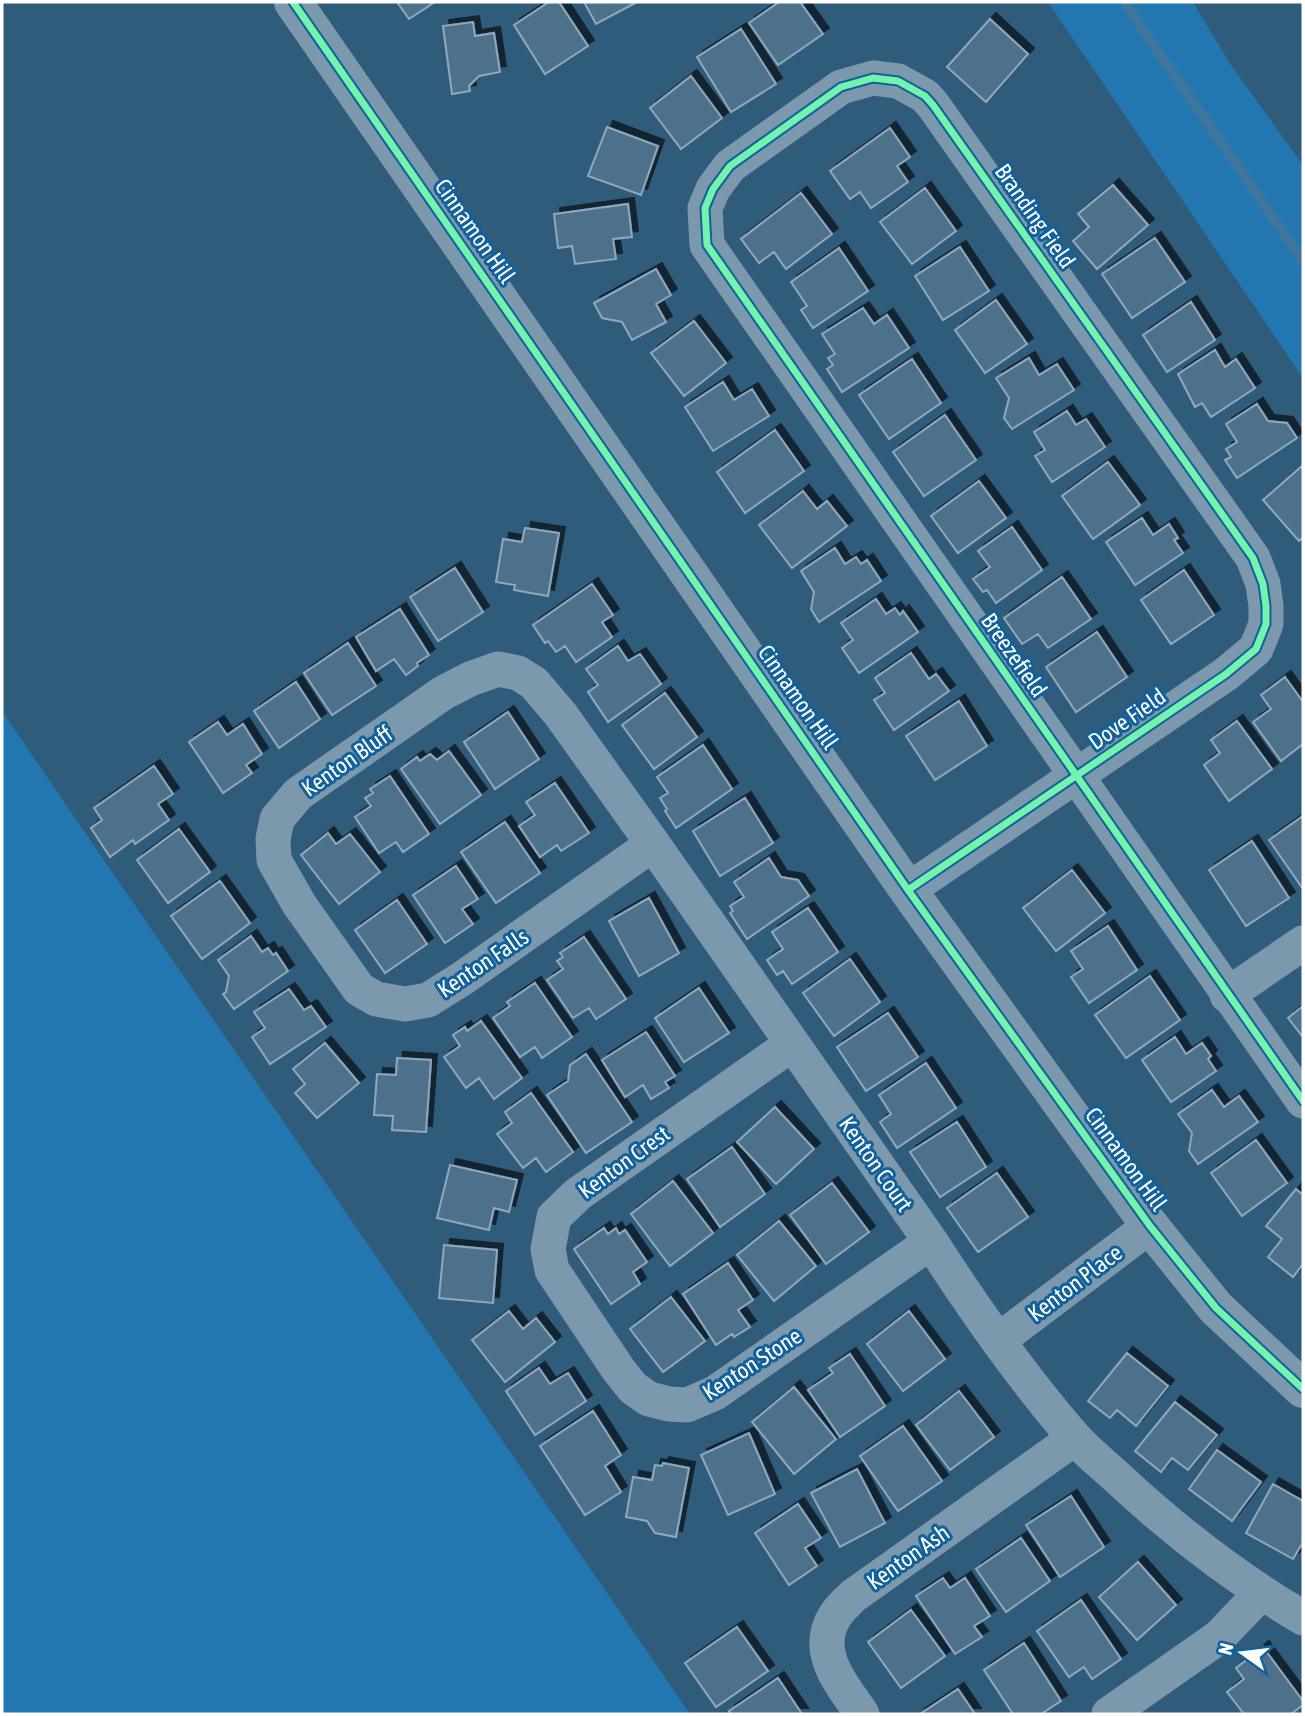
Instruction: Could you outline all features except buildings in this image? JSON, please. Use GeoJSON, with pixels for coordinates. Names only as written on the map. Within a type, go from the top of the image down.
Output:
{"type":"FeatureCollection","features":[{"type":"Feature","properties":{"kind":"street","name":"Cinnamon Hill"},"geometry":{"type":"LineString","coordinates":[[293,2],[908,890],[1150,1226],[1216,1308],[1303,1389]]}},
{"type":"Feature","properties":{"kind":"street","name":"Branding Field"},"geometry":{"type":"LineString","coordinates":[[705,226],[705,208],[713,189],[730,166],[841,87],[873,78],[898,81],[925,96],[1253,558],[1263,584],[1266,606]]}},
{"type":"Feature","properties":{"kind":"street","name":"Breezefield"},"geometry":{"type":"LineString","coordinates":[[705,226],[707,245],[1303,1101]]}},
{"type":"Feature","properties":{"kind":"street","name":"Dove Field"},"geometry":{"type":"LineString","coordinates":[[908,890],[1226,674],[1256,649],[1266,624],[1266,606]]}},
{"type":"Feature","properties":{"kind":"street","name":"Kenton Court"},"geometry":{"type":"LineString","coordinates":[[498,668],[518,673],[534,683],[561,715],[931,1242],[973,1308],[1075,1438],[1205,1554],[1303,1618]]}},
{"type":"Feature","properties":{"kind":"street","name":"Kenton Bluff"},"geometry":{"type":"LineString","coordinates":[[320,933],[299,904],[274,860],[273,839],[277,819],[298,794],[443,693],[498,668]]}},
{"type":"Feature","properties":{"kind":"street","name":"Kenton Falls"},"geometry":{"type":"LineString","coordinates":[[320,933],[359,989],[376,999],[405,1004],[428,1000],[653,844]]}},
{"type":"Feature","properties":{"kind":"street"},"geometry":{"type":"LineString","coordinates":[[1227,995],[1303,943]]}},
{"type":"Feature","properties":{"kind":"street","name":"Kenton Crest"},"geometry":{"type":"LineString","coordinates":[[586,1321],[552,1270],[548,1249],[554,1217],[578,1194],[792,1044]]}},
{"type":"Feature","properties":{"kind":"street","name":"Kenton Place"},"geometry":{"type":"LineString","coordinates":[[999,1340],[1150,1226]]}},
{"type":"Feature","properties":{"kind":"street","name":"Kenton Stone"},"geometry":{"type":"LineString","coordinates":[[586,1321],[634,1388],[649,1399],[687,1405],[715,1392],[931,1242]]}},
{"type":"Feature","properties":{"kind":"street","name":"Kenton Ash"},"geometry":{"type":"LineString","coordinates":[[862,1714],[828,1661],[827,1640],[834,1617],[853,1596],[1075,1438]]}},
{"type":"Feature","properties":{"kind":"street"},"geometry":{"type":"LineString","coordinates":[[1109,1714],[1219,1637],[1261,1593]]}},
{"type":"Feature","properties":{"kind":"shaded area"},"geometry":{"type":"Polygon","coordinates":[[[1048,2],[1193,2],[1230,64],[1303,165],[1303,378],[1048,2]]]}},
{"type":"Feature","properties":{"kind":"shaded area"},"geometry":{"type":"Polygon","coordinates":[[[2,711],[64,802],[690,1714],[2,1714],[2,711]]]}},
{"type":"Feature","properties":{"kind":"waterway"},"geometry":{"type":"LineString","coordinates":[[1124,2],[1303,261]]}},
{"type":"Feature","properties":{"kind":"cycle path"},"geometry":{"type":"LineString","coordinates":[[293,2],[908,890],[1150,1226],[1216,1308],[1303,1389]]}},
{"type":"Feature","properties":{"kind":"cycle path"},"geometry":{"type":"LineString","coordinates":[[908,890],[1226,674],[1256,649],[1266,624],[1266,606],[1263,584],[1253,558],[933,105],[925,96],[898,81],[873,78],[841,87],[730,166],[713,189],[705,208],[707,245],[1303,1101]]}}]}
